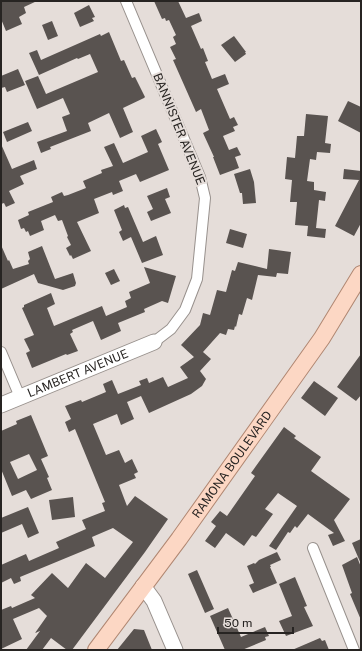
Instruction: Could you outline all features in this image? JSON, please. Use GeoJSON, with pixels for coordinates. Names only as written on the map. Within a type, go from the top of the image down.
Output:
{"type":"FeatureCollection","features":[{"type":"Feature","properties":{"kind":"main road","name":"RAMONA BOULEVARD"},"geometry":{"type":"LineString","coordinates":[[96,650],[179,539],[318,344],[361,274]]}},
{"type":"Feature","properties":{"kind":"street","name":"BANNISTER AVENUE"},"geometry":{"type":"LineString","coordinates":[[126,1],[200,177],[205,198],[197,279],[185,310],[171,329],[154,342]]}},
{"type":"Feature","properties":{"kind":"street","name":"LAMBERT AVENUE"},"geometry":{"type":"LineString","coordinates":[[1,405],[154,342]]}},
{"type":"Feature","properties":{"kind":"street"},"geometry":{"type":"LineString","coordinates":[[1,352],[20,397]]}},
{"type":"Feature","properties":{"kind":"street"},"geometry":{"type":"LineString","coordinates":[[313,548],[354,650]]}},
{"type":"Feature","properties":{"kind":"street"},"geometry":{"type":"LineString","coordinates":[[143,586],[154,601],[175,650]]}},
{"type":"Feature","properties":{"kind":"building"},"geometry":{"type":"Polygon","coordinates":[[[1,1],[37,1],[24,7],[26,13],[19,17],[22,24],[6,31],[1,19],[1,1]]]}},
{"type":"Feature","properties":{"kind":"building"},"geometry":{"type":"Polygon","coordinates":[[[154,1],[178,1],[186,18],[199,13],[202,21],[191,26],[201,49],[203,48],[208,61],[205,62],[212,79],[225,74],[229,84],[217,89],[230,119],[234,117],[238,125],[233,127],[235,131],[223,136],[229,150],[237,147],[241,155],[235,157],[239,168],[220,175],[203,133],[209,130],[201,109],[196,112],[173,60],[176,59],[170,47],[176,44],[173,37],[176,35],[169,20],[166,21],[165,18],[162,19],[154,1]]]}},
{"type":"Feature","properties":{"kind":"building"},"geometry":{"type":"Polygon","coordinates":[[[89,5],[95,17],[92,18],[94,21],[80,27],[74,13],[89,5]]]}},
{"type":"Feature","properties":{"kind":"building"},"geometry":{"type":"Polygon","coordinates":[[[52,21],[58,36],[48,40],[42,25],[52,21]]]}},
{"type":"Feature","properties":{"kind":"building"},"geometry":{"type":"Polygon","coordinates":[[[109,32],[121,61],[124,60],[132,78],[135,77],[145,97],[123,108],[133,132],[120,138],[109,113],[88,123],[91,131],[50,147],[51,149],[41,153],[37,142],[67,131],[62,117],[70,114],[63,98],[37,109],[25,81],[38,76],[46,94],[98,72],[90,54],[78,59],[77,58],[39,75],[29,53],[37,50],[41,60],[100,34],[101,36],[109,32]]]}},
{"type":"Feature","properties":{"kind":"building"},"geometry":{"type":"Polygon","coordinates":[[[234,36],[246,52],[246,54],[235,62],[221,45],[234,36]]]}},
{"type":"Feature","properties":{"kind":"building"},"geometry":{"type":"Polygon","coordinates":[[[18,69],[25,85],[7,92],[5,87],[1,88],[1,76],[18,69]]]}},
{"type":"Feature","properties":{"kind":"building"},"geometry":{"type":"Polygon","coordinates":[[[348,101],[361,107],[361,133],[338,121],[348,101]]]}},
{"type":"Feature","properties":{"kind":"building"},"geometry":{"type":"Polygon","coordinates":[[[306,114],[328,116],[325,143],[331,144],[330,153],[317,152],[316,160],[310,159],[307,181],[314,182],[314,190],[326,192],[325,201],[319,200],[316,228],[326,229],[325,238],[307,236],[308,226],[295,225],[297,202],[290,202],[292,180],[285,179],[287,157],[295,158],[297,136],[304,136],[306,114]]]}},
{"type":"Feature","properties":{"kind":"building"},"geometry":{"type":"Polygon","coordinates":[[[28,122],[32,131],[7,142],[3,132],[28,122]]]}},
{"type":"Feature","properties":{"kind":"building"},"geometry":{"type":"Polygon","coordinates":[[[156,129],[162,142],[158,144],[169,170],[140,182],[136,174],[119,181],[123,191],[113,195],[112,192],[94,199],[99,213],[77,222],[91,251],[73,259],[71,255],[70,256],[66,248],[71,245],[67,237],[68,236],[62,220],[58,221],[55,215],[41,221],[44,230],[30,236],[28,231],[26,232],[24,228],[21,229],[18,220],[29,215],[28,212],[53,202],[51,197],[62,192],[64,196],[86,188],[83,181],[102,173],[101,170],[113,166],[104,147],[114,143],[123,163],[148,152],[141,136],[156,129]]]}},
{"type":"Feature","properties":{"kind":"building"},"geometry":{"type":"Polygon","coordinates":[[[1,144],[12,169],[34,160],[37,169],[20,176],[24,184],[9,191],[15,203],[6,207],[4,203],[1,204],[1,144]]]}},
{"type":"Feature","properties":{"kind":"building"},"geometry":{"type":"Polygon","coordinates":[[[250,169],[254,182],[256,203],[243,204],[242,193],[240,193],[234,174],[250,169]]]}},
{"type":"Feature","properties":{"kind":"building"},"geometry":{"type":"Polygon","coordinates":[[[344,169],[361,171],[361,223],[354,236],[335,226],[359,180],[343,179],[344,169]]]}},
{"type":"Feature","properties":{"kind":"building"},"geometry":{"type":"Polygon","coordinates":[[[167,188],[170,197],[165,199],[171,213],[151,221],[147,212],[153,209],[147,196],[167,188]]]}},
{"type":"Feature","properties":{"kind":"building"},"geometry":{"type":"Polygon","coordinates":[[[124,205],[125,208],[128,207],[143,242],[156,236],[163,255],[142,263],[131,237],[123,241],[119,232],[122,230],[114,210],[124,205]]]}},
{"type":"Feature","properties":{"kind":"building"},"geometry":{"type":"Polygon","coordinates":[[[230,229],[247,234],[243,248],[226,243],[230,229]]]}},
{"type":"Feature","properties":{"kind":"building"},"geometry":{"type":"Polygon","coordinates":[[[1,245],[13,269],[29,264],[28,261],[30,259],[28,252],[42,246],[55,279],[73,273],[76,283],[75,286],[63,290],[38,283],[34,274],[1,289],[1,245]]]}},
{"type":"Feature","properties":{"kind":"building"},"geometry":{"type":"Polygon","coordinates":[[[269,249],[291,252],[288,274],[277,273],[276,277],[258,275],[252,300],[247,298],[242,315],[239,314],[234,330],[228,329],[226,335],[220,333],[203,352],[211,359],[200,371],[206,379],[202,386],[191,394],[149,413],[141,396],[127,402],[134,419],[121,425],[117,414],[93,424],[106,455],[119,450],[125,463],[132,459],[138,472],[134,474],[136,478],[119,485],[127,506],[135,496],[168,519],[72,650],[67,650],[51,638],[42,650],[26,650],[40,631],[35,633],[47,616],[39,608],[13,619],[22,639],[1,649],[1,610],[11,606],[12,608],[35,598],[31,595],[52,573],[68,588],[86,563],[105,578],[133,542],[113,528],[92,537],[95,546],[20,577],[21,581],[14,584],[11,578],[1,583],[1,565],[26,554],[29,561],[59,548],[56,542],[86,529],[82,520],[105,511],[102,503],[105,502],[75,429],[69,432],[65,422],[71,419],[65,406],[81,400],[82,402],[106,392],[103,384],[112,380],[118,394],[141,385],[139,381],[147,378],[149,383],[163,377],[168,387],[188,378],[180,367],[194,357],[181,345],[200,325],[203,313],[210,315],[217,290],[226,292],[232,270],[235,271],[238,262],[267,269],[269,249]]]}},
{"type":"Feature","properties":{"kind":"building"},"geometry":{"type":"Polygon","coordinates":[[[144,267],[176,276],[168,303],[162,301],[144,309],[145,312],[118,323],[121,331],[101,340],[93,321],[72,330],[73,332],[70,334],[78,351],[67,355],[66,354],[32,368],[26,353],[30,351],[24,339],[34,335],[22,308],[24,305],[51,293],[55,304],[47,308],[54,326],[102,306],[106,316],[127,307],[125,301],[131,298],[129,292],[150,283],[144,267]]]}},
{"type":"Feature","properties":{"kind":"building"},"geometry":{"type":"Polygon","coordinates":[[[114,269],[120,281],[111,285],[105,273],[114,269]]]}},
{"type":"Feature","properties":{"kind":"building"},"geometry":{"type":"Polygon","coordinates":[[[361,354],[361,395],[356,401],[337,387],[361,354]]]}},
{"type":"Feature","properties":{"kind":"building"},"geometry":{"type":"Polygon","coordinates":[[[314,381],[338,398],[325,416],[301,398],[314,381]]]}},
{"type":"Feature","properties":{"kind":"building"},"geometry":{"type":"Polygon","coordinates":[[[31,415],[48,456],[41,459],[49,477],[47,478],[52,490],[31,499],[26,490],[12,496],[1,469],[1,431],[17,424],[16,421],[31,415]],[[29,454],[10,462],[18,479],[37,470],[29,454]]]}},
{"type":"Feature","properties":{"kind":"building"},"geometry":{"type":"Polygon","coordinates":[[[284,427],[296,436],[294,438],[321,457],[311,471],[350,499],[334,520],[345,541],[333,546],[328,535],[334,533],[308,514],[297,528],[295,526],[290,533],[288,532],[276,550],[269,546],[297,506],[278,493],[265,509],[273,514],[256,537],[252,535],[244,546],[226,533],[215,548],[205,541],[216,526],[211,522],[220,511],[227,516],[255,476],[251,473],[284,427]]]}},
{"type":"Feature","properties":{"kind":"building"},"geometry":{"type":"Polygon","coordinates":[[[73,497],[75,517],[52,520],[49,500],[73,497]]]}},
{"type":"Feature","properties":{"kind":"building"},"geometry":{"type":"Polygon","coordinates":[[[28,507],[39,533],[28,538],[22,524],[1,533],[1,518],[28,507]]]}},
{"type":"Feature","properties":{"kind":"building"},"geometry":{"type":"Polygon","coordinates":[[[361,539],[361,564],[352,543],[361,539]]]}},
{"type":"Feature","properties":{"kind":"building"},"geometry":{"type":"Polygon","coordinates":[[[277,552],[281,560],[270,565],[270,567],[277,583],[253,593],[249,585],[254,583],[247,566],[254,563],[255,564],[259,560],[277,552]]]}},
{"type":"Feature","properties":{"kind":"building"},"geometry":{"type":"Polygon","coordinates":[[[357,557],[361,567],[361,620],[350,594],[352,593],[342,565],[357,557]]]}},
{"type":"Feature","properties":{"kind":"building"},"geometry":{"type":"Polygon","coordinates":[[[197,570],[214,609],[205,613],[188,574],[197,570]]]}},
{"type":"Feature","properties":{"kind":"building"},"geometry":{"type":"Polygon","coordinates":[[[295,577],[307,606],[304,607],[313,626],[286,636],[279,621],[292,616],[279,584],[295,577]]]}},
{"type":"Feature","properties":{"kind":"building"},"geometry":{"type":"Polygon","coordinates":[[[228,608],[241,637],[265,627],[269,636],[265,637],[266,640],[242,650],[225,650],[210,616],[228,608]]]}},
{"type":"Feature","properties":{"kind":"building"},"geometry":{"type":"Polygon","coordinates":[[[134,629],[144,630],[152,650],[117,650],[134,629]]]}},
{"type":"Feature","properties":{"kind":"building"},"geometry":{"type":"Polygon","coordinates":[[[320,638],[322,641],[325,640],[329,650],[292,650],[320,638]]]}}]}
